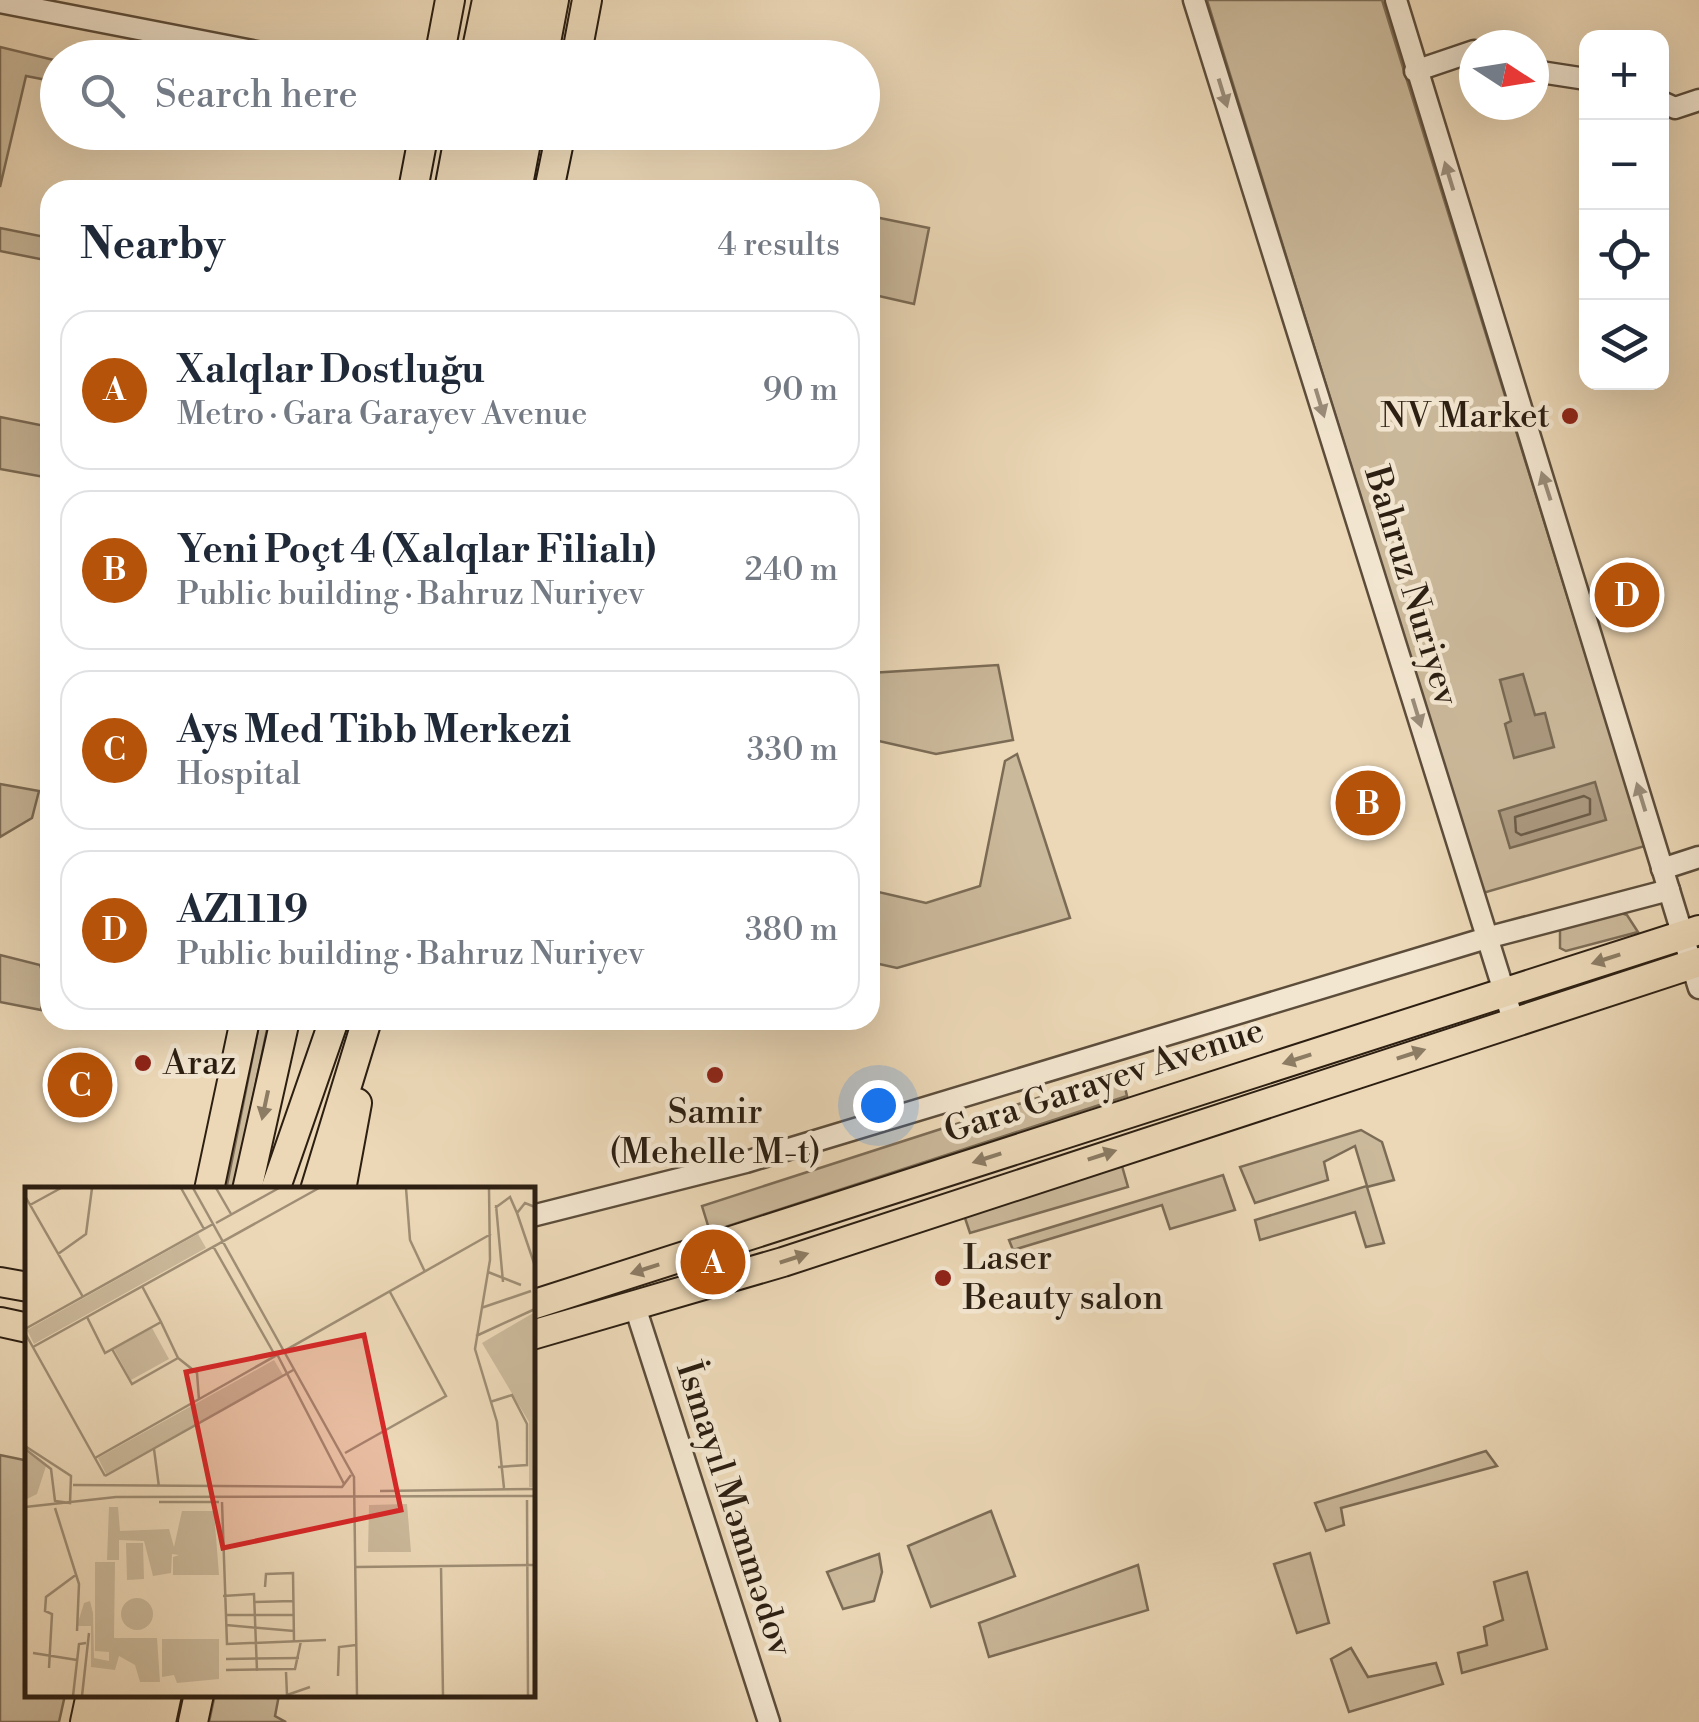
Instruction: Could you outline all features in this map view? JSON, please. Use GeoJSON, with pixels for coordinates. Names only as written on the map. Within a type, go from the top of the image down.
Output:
{"type":"FeatureCollection","features":[{"type":"Feature","properties":{"kind":"main road"},"geometry":{"type":"LineString","coordinates":[[479,40],[487,0]]}},
{"type":"Feature","properties":{"kind":"main road"},"geometry":{"type":"LineString","coordinates":[[500,40],[508,0]]}},
{"type":"Feature","properties":{"kind":"main road"},"geometry":{"type":"LineString","coordinates":[[526,40],[534,0]]}},
{"type":"Feature","properties":{"kind":"main road"},"geometry":{"type":"LineString","coordinates":[[546,40],[554,0]]}},
{"type":"Feature","properties":{"kind":"main road"},"geometry":{"type":"LineString","coordinates":[[579,40],[587,0]]}},
{"type":"Feature","properties":{"kind":"main road"},"geometry":{"type":"LineString","coordinates":[[443,40],[450,4]]}},
{"type":"Feature","properties":{"kind":"main road"},"geometry":{"type":"LineString","coordinates":[[415,180],[421,150]]}},
{"type":"Feature","properties":{"kind":"main road"},"geometry":{"type":"LineString","coordinates":[[451,180],[457,150]]}},
{"type":"Feature","properties":{"kind":"main road"},"geometry":{"type":"LineString","coordinates":[[471,180],[477,150]]}},
{"type":"Feature","properties":{"kind":"main road"},"geometry":{"type":"LineString","coordinates":[[498,180],[504,150]]}},
{"type":"Feature","properties":{"kind":"main road"},"geometry":{"type":"LineString","coordinates":[[519,180],[525,150]]}},
{"type":"Feature","properties":{"kind":"main road"},"geometry":{"type":"LineString","coordinates":[[551,180],[557,150]]}},
{"type":"Feature","properties":{"kind":"main road","name":"Gara Garayev Avenue"},"geometry":{"type":"LineString","coordinates":[[535,1304],[1690,932]]}},
{"type":"Feature","properties":{"kind":"main road","name":"Gara Garayev Avenue"},"geometry":{"type":"LineString","coordinates":[[535,1340],[564,1326],[1513,1020],[1697,971]]}},
{"type":"Feature","properties":{"kind":"main road"},"geometry":{"type":"LineString","coordinates":[[210,1187],[242,1030]]}},
{"type":"Feature","properties":{"kind":"main road"},"geometry":{"type":"LineString","coordinates":[[248,1187],[282,1030]]}},
{"type":"Feature","properties":{"kind":"main road"},"geometry":{"type":"LineString","coordinates":[[276,1187],[312,1030]]}},
{"type":"Feature","properties":{"kind":"main road"},"geometry":{"type":"LineString","coordinates":[[276,1187],[331,1030]]}},
{"type":"Feature","properties":{"kind":"main road"},"geometry":{"type":"LineString","coordinates":[[316,1187],[367,1030]]}},
{"type":"Feature","properties":{"kind":"main road"},"geometry":{"type":"LineString","coordinates":[[342,1187],[368,1030]]}},
{"type":"Feature","properties":{"kind":"main road"},"geometry":{"type":"LineString","coordinates":[[0,1282],[25,1286]]}},
{"type":"Feature","properties":{"kind":"main road"},"geometry":{"type":"LineString","coordinates":[[0,1312],[25,1316]]}},
{"type":"Feature","properties":{"kind":"main road"},"geometry":{"type":"LineString","coordinates":[[0,1322],[25,1327]]}},
{"type":"Feature","properties":{"kind":"main road"},"geometry":{"type":"LineString","coordinates":[[85,1722],[90,1697]]}},
{"type":"Feature","properties":{"kind":"main road"},"geometry":{"type":"LineString","coordinates":[[109,1722],[116,1697]]}},
{"type":"Feature","properties":{"kind":"main road"},"geometry":{"type":"LineString","coordinates":[[133,1722],[138,1697]]}},
{"type":"Feature","properties":{"kind":"main road"},"geometry":{"type":"LineString","coordinates":[[164,1722],[169,1697]]}},
{"type":"Feature","properties":{"kind":"main road"},"geometry":{"type":"LineString","coordinates":[[193,1722],[198,1697]]}},
{"type":"Feature","properties":{"kind":"street","name":"Bahruz Nuriyev"},"geometry":{"type":"LineString","coordinates":[[1194,0],[1490,936],[1513,1020]]}},
{"type":"Feature","properties":{"kind":"street"},"geometry":{"type":"LineString","coordinates":[[1396,0],[1666,880],[1690,932],[1697,971]]}},
{"type":"Feature","properties":{"kind":"street"},"geometry":{"type":"LineString","coordinates":[[0,2],[195,40]]}},
{"type":"Feature","properties":{"kind":"street"},"geometry":{"type":"LineString","coordinates":[[1416,70],[1459,56]]}},
{"type":"Feature","properties":{"kind":"street"},"geometry":{"type":"LineString","coordinates":[[1549,73],[1579,78]]}},
{"type":"Feature","properties":{"kind":"street"},"geometry":{"type":"LineString","coordinates":[[1669,106],[1674,108],[1699,100]]}},
{"type":"Feature","properties":{"kind":"street"},"geometry":{"type":"LineString","coordinates":[[535,1215],[746,1162],[1490,936],[1666,880],[1699,857]]}},
{"type":"Feature","properties":{"kind":"street"},"geometry":{"type":"LineString","coordinates":[[535,1340],[638,1316],[696,1286]]}},
{"type":"Feature","properties":{"kind":"street","name":"İsmayıl Məmmədov"},"geometry":{"type":"LineString","coordinates":[[638,1316],[770,1722]]}},
{"type":"Feature","properties":{"kind":"shaded area"},"geometry":{"type":"Polygon","coordinates":[[[1207,0],[1382,0],[1645,846],[1483,893],[1207,0]]]}},
{"type":"Feature","properties":{"kind":"shaded area"},"geometry":{"type":"Polygon","coordinates":[[[0,47],[40,57],[40,79],[26,76],[0,187],[0,47]]]}},
{"type":"Feature","properties":{"kind":"shaded area"},"geometry":{"type":"Polygon","coordinates":[[[880,218],[929,228],[914,304],[880,296],[880,218]]]}},
{"type":"Feature","properties":{"kind":"shaded area"},"geometry":{"type":"Polygon","coordinates":[[[0,228],[40,236],[40,259],[0,251],[0,228]]]}},
{"type":"Feature","properties":{"kind":"shaded area"},"geometry":{"type":"Polygon","coordinates":[[[0,417],[40,425],[40,476],[0,469],[0,417]]]}},
{"type":"Feature","properties":{"kind":"shaded area"},"geometry":{"type":"Polygon","coordinates":[[[998,665],[1013,740],[936,754],[880,741],[880,672],[998,665]]]}},
{"type":"Feature","properties":{"kind":"shaded area"},"geometry":{"type":"Polygon","coordinates":[[[1017,754],[1070,918],[897,968],[880,964],[880,892],[926,903],[980,886],[1005,761],[1017,754]]]}},
{"type":"Feature","properties":{"kind":"shaded area"},"geometry":{"type":"Polygon","coordinates":[[[0,784],[39,791],[32,818],[0,837],[0,784]]]}},
{"type":"Feature","properties":{"kind":"shaded area"},"geometry":{"type":"Polygon","coordinates":[[[1613,910],[1627,915],[1638,932],[1566,951],[1560,948],[1560,928],[1613,910]]]}},
{"type":"Feature","properties":{"kind":"shaded area"},"geometry":{"type":"Polygon","coordinates":[[[0,955],[40,965],[40,1010],[0,1002],[0,955]]]}},
{"type":"Feature","properties":{"kind":"shaded area"},"geometry":{"type":"Polygon","coordinates":[[[258,1030],[267,1030],[234,1187],[227,1187],[258,1030]]]}},
{"type":"Feature","properties":{"kind":"shaded area"},"geometry":{"type":"Polygon","coordinates":[[[1121,1071],[1127,1096],[710,1232],[702,1206],[1121,1071]]]}},
{"type":"Feature","properties":{"kind":"shaded area"},"geometry":{"type":"Polygon","coordinates":[[[1361,1130],[1382,1142],[1394,1180],[1367,1187],[1384,1243],[1366,1247],[1355,1212],[1260,1240],[1255,1220],[1367,1186],[1355,1146],[1324,1162],[1328,1180],[1255,1203],[1240,1167],[1361,1130]]]}},
{"type":"Feature","properties":{"kind":"shaded area"},"geometry":{"type":"Polygon","coordinates":[[[1122,1166],[1128,1187],[970,1233],[963,1212],[1122,1166]]]}},
{"type":"Feature","properties":{"kind":"shaded area"},"geometry":{"type":"Polygon","coordinates":[[[1223,1175],[1235,1210],[1170,1229],[1162,1205],[1013,1250],[1009,1240],[1223,1175]]]}},
{"type":"Feature","properties":{"kind":"shaded area"},"geometry":{"type":"Polygon","coordinates":[[[1486,1451],[1497,1466],[1341,1508],[1344,1525],[1326,1531],[1315,1503],[1486,1451]]]}},
{"type":"Feature","properties":{"kind":"shaded area"},"geometry":{"type":"Polygon","coordinates":[[[0,1455],[24,1460],[25,1456],[25,1697],[65,1697],[59,1722],[0,1722],[0,1455]]]}},
{"type":"Feature","properties":{"kind":"shaded area"},"geometry":{"type":"Polygon","coordinates":[[[991,1511],[1015,1576],[931,1607],[908,1546],[991,1511]]]}},
{"type":"Feature","properties":{"kind":"shaded area"},"geometry":{"type":"Polygon","coordinates":[[[1310,1553],[1329,1623],[1297,1633],[1274,1564],[1310,1553]]]}},
{"type":"Feature","properties":{"kind":"shaded area"},"geometry":{"type":"Polygon","coordinates":[[[879,1554],[882,1572],[874,1601],[843,1609],[827,1572],[879,1554]]]}},
{"type":"Feature","properties":{"kind":"shaded area"},"geometry":{"type":"Polygon","coordinates":[[[1138,1565],[1148,1610],[989,1657],[979,1623],[1138,1565]]]}},
{"type":"Feature","properties":{"kind":"shaded area"},"geometry":{"type":"Polygon","coordinates":[[[1527,1572],[1547,1649],[1462,1673],[1458,1653],[1487,1645],[1484,1627],[1503,1620],[1494,1582],[1527,1572]]]}},
{"type":"Feature","properties":{"kind":"shaded area"},"geometry":{"type":"Polygon","coordinates":[[[1351,1648],[1368,1677],[1436,1663],[1443,1684],[1349,1712],[1331,1659],[1351,1648]]]}},
{"type":"Feature","properties":{"kind":"shaded area"},"geometry":{"type":"Polygon","coordinates":[[[214,1697],[279,1697],[275,1716],[286,1722],[209,1722],[214,1697]]]}},
{"type":"Feature","properties":{"kind":"water"},"geometry":{"type":"Polygon","coordinates":[[[1523,674],[1535,715],[1545,713],[1554,747],[1514,758],[1505,724],[1511,721],[1500,680],[1523,674]]]}},
{"type":"Feature","properties":{"kind":"water"},"geometry":{"type":"Polygon","coordinates":[[[1595,782],[1606,820],[1510,848],[1499,811],[1595,782]]]}},
{"type":"Feature","properties":{"kind":"place","name":"NV Market"},"geometry":{"type":"Point","coordinates":[1570,416]}},
{"type":"Feature","properties":{"kind":"place","name":"AZ1119"},"geometry":{"type":"Point","coordinates":[1627,595]}},
{"type":"Feature","properties":{"kind":"place","name":"Yeni Poçt 4 (Xalqlar Filialı)"},"geometry":{"type":"Point","coordinates":[1368,803]}},
{"type":"Feature","properties":{"kind":"place","name":"Araz"},"geometry":{"type":"Point","coordinates":[143,1063]}},
{"type":"Feature","properties":{"kind":"place","name":"Samir (Mehelle M-t)"},"geometry":{"type":"Point","coordinates":[715,1075]}},
{"type":"Feature","properties":{"kind":"place","name":"Ays Med Tibb Merkezi"},"geometry":{"type":"Point","coordinates":[80,1085]}},
{"type":"Feature","properties":{"kind":"place","name":"Xalqlar Dostluğu"},"geometry":{"type":"Point","coordinates":[713,1262]}},
{"type":"Feature","properties":{"kind":"place","name":"Laser Beauty salon"},"geometry":{"type":"Point","coordinates":[943,1278]}}]}
